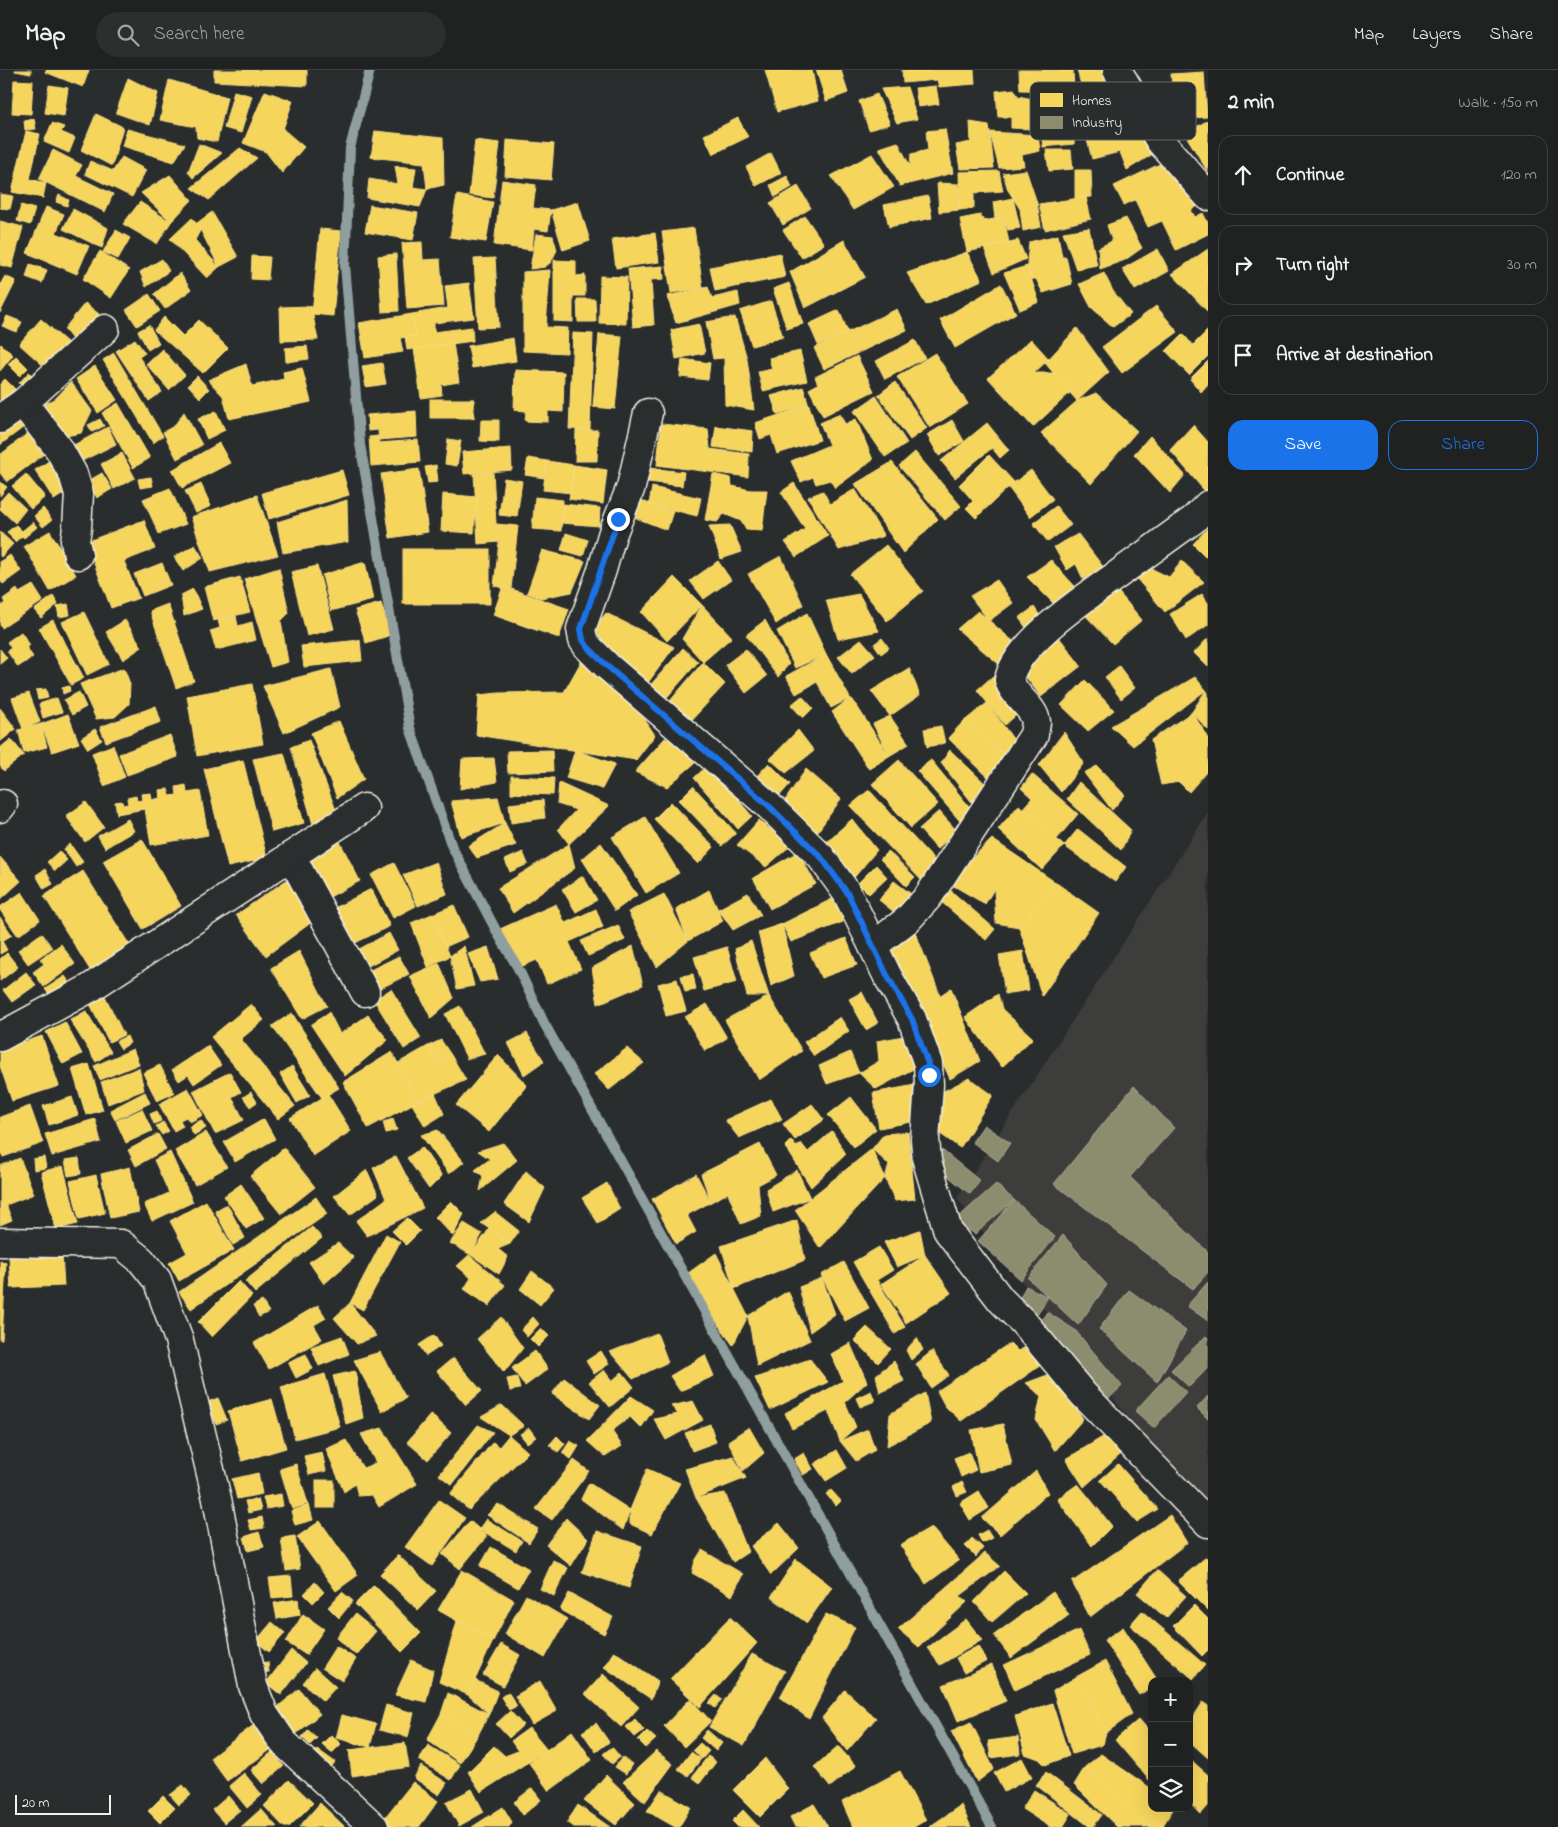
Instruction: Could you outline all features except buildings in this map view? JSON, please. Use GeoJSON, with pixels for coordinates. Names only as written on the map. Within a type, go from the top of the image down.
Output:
{"type":"FeatureCollection","features":[{"type":"Feature","properties":{"kind":"street"},"geometry":{"type":"LineString","coordinates":[[1117,70],[1124,82]]}},
{"type":"Feature","properties":{"kind":"street"},"geometry":{"type":"LineString","coordinates":[[1159,140],[1208,196]]}},
{"type":"Feature","properties":{"kind":"street"},"geometry":{"type":"LineString","coordinates":[[0,419],[23,403],[105,329]]}},
{"type":"Feature","properties":{"kind":"street"},"geometry":{"type":"LineString","coordinates":[[23,403],[60,449],[73,474],[80,494],[74,541],[78,555]]}},
{"type":"Feature","properties":{"kind":"street"},"geometry":{"type":"LineString","coordinates":[[648,413],[631,487],[612,535],[581,629],[583,640],[607,666],[768,805],[821,857],[848,894],[887,975],[912,1019],[928,1064],[929,1085],[925,1139],[927,1161],[948,1231],[1001,1300],[1024,1323],[1083,1394],[1208,1523]]}},
{"type":"Feature","properties":{"kind":"street"},"geometry":{"type":"LineString","coordinates":[[874,946],[907,920],[928,898],[1034,735],[1036,721],[1009,680],[1015,663],[1068,610],[1193,520],[1208,506]]}},
{"type":"Feature","properties":{"kind":"street"},"geometry":{"type":"LineString","coordinates":[[0,1037],[90,988],[364,808]]}},
{"type":"Feature","properties":{"kind":"street"},"geometry":{"type":"LineString","coordinates":[[291,856],[365,992]]}},
{"type":"Feature","properties":{"kind":"street"},"geometry":{"type":"LineString","coordinates":[[0,1242],[121,1244],[141,1260],[157,1280],[179,1340],[217,1499],[253,1686],[264,1714],[283,1742],[374,1827]]}},
{"type":"Feature","properties":{"kind":"shaded area"},"geometry":{"type":"Polygon","coordinates":[[[1208,813],[1208,1513],[1198,1507],[957,1198],[1208,813]]]}},
{"type":"Feature","properties":{"kind":"waterway"},"geometry":{"type":"LineString","coordinates":[[370,70],[350,148],[345,265],[360,444],[410,728],[452,847],[518,968],[544,1023],[992,1827]]}},
{"type":"Feature","properties":{"kind":"route"},"geometry":{"type":"LineString","coordinates":[[618,519],[581,629],[583,640],[607,666],[768,805],[821,857],[848,894],[887,975],[912,1019],[928,1064],[929,1075]]}}]}
